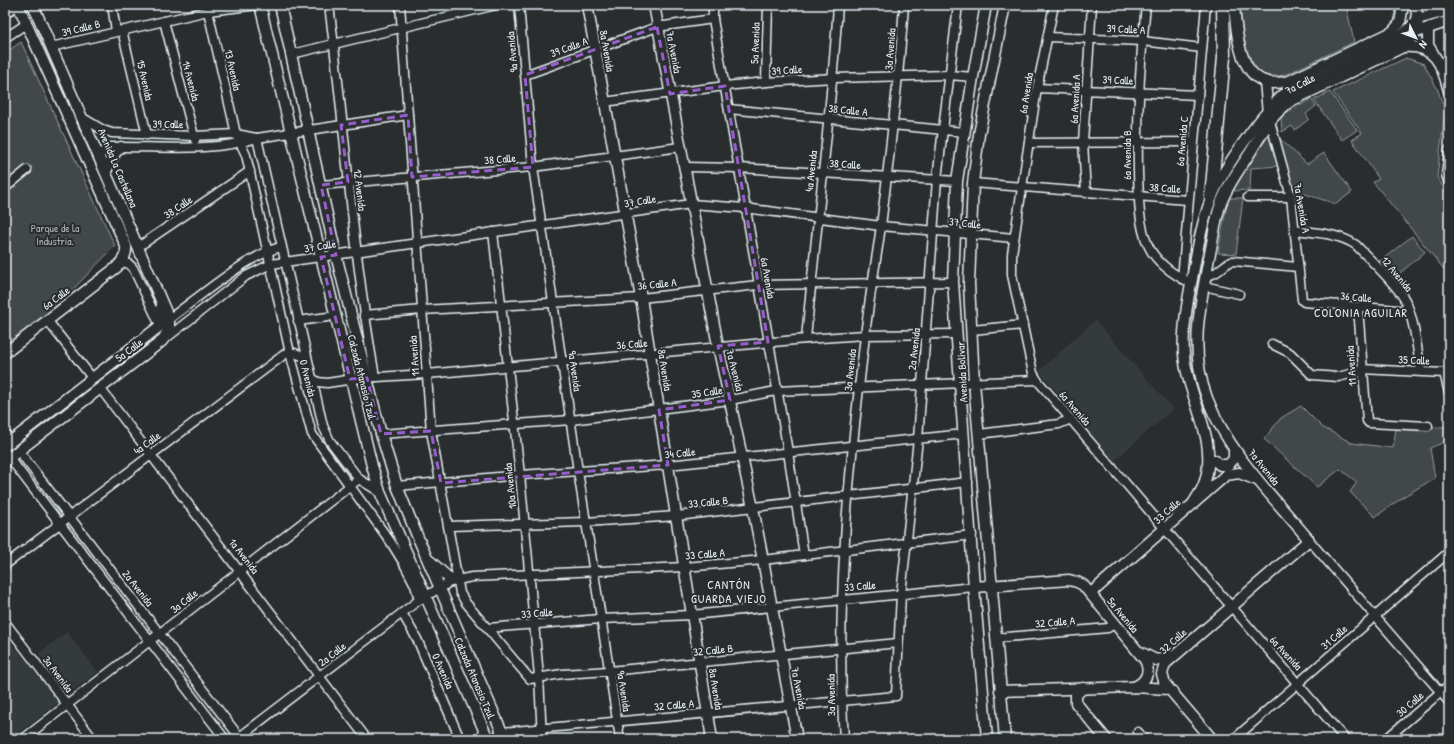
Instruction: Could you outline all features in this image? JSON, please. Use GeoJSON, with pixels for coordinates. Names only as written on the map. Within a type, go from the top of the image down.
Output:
{"type":"FeatureCollection","features":[{"type":"Feature","properties":{"kind":"highway"},"geometry":{"type":"LineString","coordinates":[[1211,197],[1224,57],[1223,5]]}},
{"type":"Feature","properties":{"kind":"main road"},"geometry":{"type":"LineString","coordinates":[[18,5],[86,160],[126,246],[126,255],[122,262]]}},
{"type":"Feature","properties":{"kind":"main road"},"geometry":{"type":"LineString","coordinates":[[18,5],[30,11],[48,39]]}},
{"type":"Feature","properties":{"kind":"main road","name":"Avenida La Castellana"},"geometry":{"type":"LineString","coordinates":[[33,5],[106,171],[158,295],[162,321]]}},
{"type":"Feature","properties":{"kind":"main road","name":"Calzada Atanasio Tzul"},"geometry":{"type":"LineString","coordinates":[[259,5],[292,132],[350,379],[380,492],[423,598],[488,739]]}},
{"type":"Feature","properties":{"kind":"main road","name":"Calzada Atanasio Tzul"},"geometry":{"type":"LineString","coordinates":[[280,5],[336,255],[371,377],[381,434],[397,486],[426,558],[441,588],[503,736]]}},
{"type":"Feature","properties":{"kind":"main road","name":"8a Avenida"},"geometry":{"type":"LineString","coordinates":[[587,5],[594,50],[641,298],[712,739]]}},
{"type":"Feature","properties":{"kind":"main road","name":"7a Avenida"},"geometry":{"type":"LineString","coordinates":[[654,5],[707,290],[741,457],[753,508],[797,739]]}},
{"type":"Feature","properties":{"kind":"main road","name":"Avenida Bolívar"},"geometry":{"type":"LineString","coordinates":[[986,5],[957,181],[953,282],[972,535],[974,587],[987,739]]}},
{"type":"Feature","properties":{"kind":"main road","name":"Avenida Bolívar"},"geometry":{"type":"LineString","coordinates":[[1005,5],[979,134],[973,183],[969,284],[974,382],[1005,739]]}},
{"type":"Feature","properties":{"kind":"main road"},"geometry":{"type":"LineString","coordinates":[[1234,5],[1242,56],[1249,69],[1265,82],[1274,83],[1289,81],[1388,35],[1400,22],[1403,5]]}},
{"type":"Feature","properties":{"kind":"main road"},"geometry":{"type":"LineString","coordinates":[[1415,5],[1418,19],[1417,31]]}},
{"type":"Feature","properties":{"kind":"main road"},"geometry":{"type":"LineString","coordinates":[[1422,5],[1433,10],[1448,10]]}},
{"type":"Feature","properties":{"kind":"main road","name":"7a Calle"},"geometry":{"type":"LineString","coordinates":[[1211,197],[1226,170],[1267,110],[1292,89],[1400,43],[1418,19],[1448,10]]}},
{"type":"Feature","properties":{"kind":"main road","name":"7a Calle"},"geometry":{"type":"LineString","coordinates":[[1225,193],[1270,121],[1291,101],[1400,43],[1417,31],[1449,22]]}},
{"type":"Feature","properties":{"kind":"main road"},"geometry":{"type":"LineString","coordinates":[[26,24],[31,24],[48,39]]}},
{"type":"Feature","properties":{"kind":"main road"},"geometry":{"type":"LineString","coordinates":[[1428,29],[1428,45],[1443,70],[1449,91]]}},
{"type":"Feature","properties":{"kind":"main road"},"geometry":{"type":"LineString","coordinates":[[1400,43],[1416,46],[1426,50],[1436,57]]}},
{"type":"Feature","properties":{"kind":"main road"},"geometry":{"type":"LineString","coordinates":[[1265,82],[1267,110],[1270,121]]}},
{"type":"Feature","properties":{"kind":"main road"},"geometry":{"type":"LineString","coordinates":[[106,171],[112,157],[121,147]]}},
{"type":"Feature","properties":{"kind":"main road"},"geometry":{"type":"LineString","coordinates":[[86,160],[93,162],[98,159],[99,155]]}},
{"type":"Feature","properties":{"kind":"main road","name":"7a Avenida"},"geometry":{"type":"LineString","coordinates":[[1225,193],[1217,213],[1199,309],[1196,340],[1198,364],[1207,397],[1220,427],[1234,450],[1309,540]]}},
{"type":"Feature","properties":{"kind":"main road"},"geometry":{"type":"LineString","coordinates":[[1194,502],[1212,470],[1214,460],[1211,447],[1190,389],[1184,354],[1185,320],[1204,218],[1211,197]]}},
{"type":"Feature","properties":{"kind":"main road","name":"6a Calle"},"geometry":{"type":"LineString","coordinates":[[5,353],[122,262]]}},
{"type":"Feature","properties":{"kind":"main road"},"geometry":{"type":"LineString","coordinates":[[162,321],[169,329],[162,341]]}},
{"type":"Feature","properties":{"kind":"main road","name":"5a Calle"},"geometry":{"type":"LineString","coordinates":[[7,440],[93,379],[162,321]]}},
{"type":"Feature","properties":{"kind":"main road","name":"5a Calle"},"geometry":{"type":"LineString","coordinates":[[6,457],[18,450],[162,341]]}},
{"type":"Feature","properties":{"kind":"main road"},"geometry":{"type":"LineString","coordinates":[[1204,485],[1208,458],[1205,432]]}},
{"type":"Feature","properties":{"kind":"main road"},"geometry":{"type":"LineString","coordinates":[[1214,460],[1220,465],[1228,465],[1234,459],[1234,450]]}},
{"type":"Feature","properties":{"kind":"main road"},"geometry":{"type":"LineString","coordinates":[[1194,502],[1231,473],[1242,473],[1260,482]]}},
{"type":"Feature","properties":{"kind":"main road","name":"33 Calle"},"geometry":{"type":"LineString","coordinates":[[974,587],[1069,580],[1083,585],[1090,594],[1194,502]]}},
{"type":"Feature","properties":{"kind":"main road","name":"32 Calle"},"geometry":{"type":"LineString","coordinates":[[1168,689],[1164,681],[1162,670],[1165,664],[1230,606],[1309,540]]}},
{"type":"Feature","properties":{"kind":"main road"},"geometry":{"type":"LineString","coordinates":[[426,558],[455,580]]}},
{"type":"Feature","properties":{"kind":"main road","name":"5a Avenida"},"geometry":{"type":"LineString","coordinates":[[1090,594],[1139,652],[1147,666],[1148,673],[1143,682],[1134,687]]}},
{"type":"Feature","properties":{"kind":"main road","name":"5a Avenida"},"geometry":{"type":"LineString","coordinates":[[1139,652],[1156,660],[1173,656]]}},
{"type":"Feature","properties":{"kind":"main road"},"geometry":{"type":"LineString","coordinates":[[1000,692],[1134,687],[1168,689],[1212,739]]}},
{"type":"Feature","properties":{"kind":"main road"},"geometry":{"type":"LineString","coordinates":[[1083,688],[1076,695],[1076,703],[1106,739]]}},
{"type":"Feature","properties":{"kind":"street"},"geometry":{"type":"LineString","coordinates":[[5,14],[18,5]]}},
{"type":"Feature","properties":{"kind":"street","name":"15 Avenida"},"geometry":{"type":"LineString","coordinates":[[112,5],[146,135]]}},
{"type":"Feature","properties":{"kind":"street","name":"39 Calle B"},"geometry":{"type":"LineString","coordinates":[[48,39],[119,30],[208,11],[259,5]]}},
{"type":"Feature","properties":{"kind":"street","name":"12 Avenida"},"geometry":{"type":"LineString","coordinates":[[329,5],[341,125],[371,377]]}},
{"type":"Feature","properties":{"kind":"street","name":"11 Avenida"},"geometry":{"type":"LineString","coordinates":[[400,5],[431,431],[449,526],[455,580],[466,603],[530,679]]}},
{"type":"Feature","properties":{"kind":"street"},"geometry":{"type":"LineString","coordinates":[[292,54],[401,28],[466,9],[496,5]]}},
{"type":"Feature","properties":{"kind":"street","name":"9a Avenida"},"geometry":{"type":"LineString","coordinates":[[519,5],[533,167],[541,226],[563,361],[585,522],[620,739]]}},
{"type":"Feature","properties":{"kind":"street","name":"6a Avenida"},"geometry":{"type":"LineString","coordinates":[[713,5],[713,19],[776,391],[788,452],[804,555]]}},
{"type":"Feature","properties":{"kind":"street","name":"5a Avenida"},"geometry":{"type":"LineString","coordinates":[[766,82],[768,5]]}},
{"type":"Feature","properties":{"kind":"street","name":"4a Avenida"},"geometry":{"type":"LineString","coordinates":[[806,339],[819,218],[822,173],[834,78],[838,5]]}},
{"type":"Feature","properties":{"kind":"street","name":"3a Avenida"},"geometry":{"type":"LineString","coordinates":[[844,739],[842,700],[842,600],[848,497],[865,335],[894,126],[904,5]]}},
{"type":"Feature","properties":{"kind":"street","name":"2a Avenida"},"geometry":{"type":"LineString","coordinates":[[896,696],[901,594],[918,439],[921,385],[935,230],[937,179],[958,5]]}},
{"type":"Feature","properties":{"kind":"street","name":"6a Avenida"},"geometry":{"type":"LineString","coordinates":[[1054,5],[1037,88],[1014,238],[1012,275],[1030,361],[1036,380],[1230,606],[1299,683],[1345,739]]}},
{"type":"Feature","properties":{"kind":"street","name":"6a Avenida A"},"geometry":{"type":"LineString","coordinates":[[1086,194],[1083,142],[1092,5]]}},
{"type":"Feature","properties":{"kind":"street","name":"6a Avenida B"},"geometry":{"type":"LineString","coordinates":[[1146,5],[1142,41],[1137,142],[1139,197],[1142,227],[1148,244],[1165,267],[1182,279],[1191,283]]}},
{"type":"Feature","properties":{"kind":"street","name":"6a Avenida C"},"geometry":{"type":"LineString","coordinates":[[1182,279],[1187,200],[1206,5]]}},
{"type":"Feature","properties":{"kind":"street","name":"13 Avenida"},"geometry":{"type":"LineString","coordinates":[[208,11],[236,134]]}},
{"type":"Feature","properties":{"kind":"street","name":"39 Calle A"},"geometry":{"type":"LineString","coordinates":[[525,74],[657,27],[713,19]]}},
{"type":"Feature","properties":{"kind":"street","name":"14 Avenida"},"geometry":{"type":"LineString","coordinates":[[164,21],[197,146]]}},
{"type":"Feature","properties":{"kind":"street"},"geometry":{"type":"LineString","coordinates":[[5,38],[26,24]]}},
{"type":"Feature","properties":{"kind":"street","name":"39 Calle A"},"geometry":{"type":"LineString","coordinates":[[1048,37],[1142,41],[1202,48]]}},
{"type":"Feature","properties":{"kind":"street","name":"39 Calle"},"geometry":{"type":"LineString","coordinates":[[604,102],[766,82],[949,74],[973,77]]}},
{"type":"Feature","properties":{"kind":"street","name":"39 Calle"},"geometry":{"type":"LineString","coordinates":[[1037,88],[1198,94]]}},
{"type":"Feature","properties":{"kind":"street","name":"38 Calle A"},"geometry":{"type":"LineString","coordinates":[[729,109],[964,132]]}},
{"type":"Feature","properties":{"kind":"street","name":"39 Calle"},"geometry":{"type":"LineString","coordinates":[[99,155],[110,147],[197,146],[241,143],[256,138],[408,115]]}},
{"type":"Feature","properties":{"kind":"street","name":"39 Calle"},"geometry":{"type":"LineString","coordinates":[[83,118],[107,133],[194,136],[236,134],[256,138]]}},
{"type":"Feature","properties":{"kind":"street","name":"7a Avenida A"},"geometry":{"type":"LineString","coordinates":[[1270,121],[1290,197],[1302,300]]}},
{"type":"Feature","properties":{"kind":"street","name":"0 Avenida"},"geometry":{"type":"LineString","coordinates":[[236,134],[241,143],[250,172],[290,353],[312,434],[404,562],[423,598]]}},
{"type":"Feature","properties":{"kind":"street","name":"0 Avenida"},"geometry":{"type":"LineString","coordinates":[[256,138],[325,433],[359,479],[380,492]]}},
{"type":"Feature","properties":{"kind":"street"},"geometry":{"type":"LineString","coordinates":[[1029,143],[1193,142]]}},
{"type":"Feature","properties":{"kind":"street","name":"38 Calle"},"geometry":{"type":"LineString","coordinates":[[321,185],[533,167],[680,147]]}},
{"type":"Feature","properties":{"kind":"street"},"geometry":{"type":"LineString","coordinates":[[1449,150],[1446,175],[1449,184]]}},
{"type":"Feature","properties":{"kind":"street","name":"38 Calle"},"geometry":{"type":"LineString","coordinates":[[685,167],[738,168],[886,178],[957,181]]}},
{"type":"Feature","properties":{"kind":"street"},"geometry":{"type":"LineString","coordinates":[[5,188],[28,170]]}},
{"type":"Feature","properties":{"kind":"street","name":"38 Calle"},"geometry":{"type":"LineString","coordinates":[[138,247],[250,172]]}},
{"type":"Feature","properties":{"kind":"street","name":"38 Calle"},"geometry":{"type":"LineString","coordinates":[[973,183],[1086,194],[1187,200]]}},
{"type":"Feature","properties":{"kind":"street"},"geometry":{"type":"LineString","coordinates":[[255,193],[268,190]]}},
{"type":"Feature","properties":{"kind":"street"},"geometry":{"type":"LineString","coordinates":[[1248,197],[1290,197]]}},
{"type":"Feature","properties":{"kind":"street","name":"37 Calle"},"geometry":{"type":"LineString","coordinates":[[271,264],[417,242],[625,215],[691,204],[745,208],[881,226],[1014,238]]}},
{"type":"Feature","properties":{"kind":"street","name":"12 Avenida"},"geometry":{"type":"LineString","coordinates":[[1295,230],[1341,236],[1356,245],[1397,289],[1406,301],[1421,371]]}},
{"type":"Feature","properties":{"kind":"street","name":"10a Avenida"},"geometry":{"type":"LineString","coordinates":[[493,232],[530,574],[539,676],[542,739]]}},
{"type":"Feature","properties":{"kind":"street","name":"5a Calle"},"geometry":{"type":"LineString","coordinates":[[162,321],[268,250],[281,247]]}},
{"type":"Feature","properties":{"kind":"street"},"geometry":{"type":"LineString","coordinates":[[1205,280],[1226,264],[1233,261],[1298,267]]}},
{"type":"Feature","properties":{"kind":"street"},"geometry":{"type":"LineString","coordinates":[[122,262],[133,268],[162,321]]}},
{"type":"Feature","properties":{"kind":"street","name":"5a Calle"},"geometry":{"type":"LineString","coordinates":[[162,341],[246,276],[271,264]]}},
{"type":"Feature","properties":{"kind":"street"},"geometry":{"type":"LineString","coordinates":[[1205,280],[1239,294]]}},
{"type":"Feature","properties":{"kind":"street","name":"36 Calle A"},"geometry":{"type":"LineString","coordinates":[[364,315],[422,310],[641,298],[758,285],[953,282]]}},
{"type":"Feature","properties":{"kind":"street","name":"36 Calle"},"geometry":{"type":"LineString","coordinates":[[1302,300],[1304,302],[1409,312]]}},
{"type":"Feature","properties":{"kind":"street","name":"11 Avenida"},"geometry":{"type":"LineString","coordinates":[[1358,308],[1367,421],[1369,423],[1428,426]]}},
{"type":"Feature","properties":{"kind":"street"},"geometry":{"type":"LineString","coordinates":[[298,321],[328,317]]}},
{"type":"Feature","properties":{"kind":"street"},"geometry":{"type":"LineString","coordinates":[[47,320],[93,379]]}},
{"type":"Feature","properties":{"kind":"street"},"geometry":{"type":"LineString","coordinates":[[972,330],[1023,325]]}},
{"type":"Feature","properties":{"kind":"street","name":"36 Calle"},"geometry":{"type":"LineString","coordinates":[[312,378],[318,382],[327,383],[371,377],[508,367],[718,346],[806,339],[865,335],[956,334]]}},
{"type":"Feature","properties":{"kind":"street","name":"35 Calle"},"geometry":{"type":"LineString","coordinates":[[1272,344],[1290,354],[1312,375],[1338,377],[1362,370],[1446,373],[1449,393]]}},
{"type":"Feature","properties":{"kind":"street"},"geometry":{"type":"LineString","coordinates":[[290,353],[302,355],[307,358]]}},
{"type":"Feature","properties":{"kind":"street","name":"4a Calle"},"geometry":{"type":"LineString","coordinates":[[5,565],[285,354],[290,353]]}},
{"type":"Feature","properties":{"kind":"street","name":"35 Calle"},"geometry":{"type":"LineString","coordinates":[[381,434],[571,420],[730,400],[776,391],[1036,380]]}},
{"type":"Feature","properties":{"kind":"street","name":"1a Avenida"},"geometry":{"type":"LineString","coordinates":[[100,388],[241,571],[367,739]]}},
{"type":"Feature","properties":{"kind":"street"},"geometry":{"type":"LineString","coordinates":[[979,434],[1059,424],[1071,419]]}},
{"type":"Feature","properties":{"kind":"street","name":"34 Calle"},"geometry":{"type":"LineString","coordinates":[[397,486],[520,475],[668,465],[964,434]]}},
{"type":"Feature","properties":{"kind":"street","name":"2a Avenida"},"geometry":{"type":"LineString","coordinates":[[18,450],[239,738]]}},
{"type":"Feature","properties":{"kind":"street","name":"2a Avenida"},"geometry":{"type":"LineString","coordinates":[[6,457],[60,524],[225,739]]}},
{"type":"Feature","properties":{"kind":"street","name":"3a Calle"},"geometry":{"type":"LineString","coordinates":[[23,739],[359,479]]}},
{"type":"Feature","properties":{"kind":"street","name":"33 Calle B"},"geometry":{"type":"LineString","coordinates":[[449,526],[585,522],[677,516],[912,490],[968,482]]}},
{"type":"Feature","properties":{"kind":"street","name":"33 Calle A"},"geometry":{"type":"LineString","coordinates":[[441,588],[455,580],[472,577],[685,567],[763,560],[844,549],[972,535]]}},
{"type":"Feature","properties":{"kind":"street","name":"7a Avenida"},"geometry":{"type":"LineString","coordinates":[[1309,540],[1449,702]]}},
{"type":"Feature","properties":{"kind":"street","name":"31 Calle"},"geometry":{"type":"LineString","coordinates":[[1234,739],[1449,552]]}},
{"type":"Feature","properties":{"kind":"street","name":"33 Calle"},"geometry":{"type":"LineString","coordinates":[[488,628],[601,619],[692,615],[974,587]]}},
{"type":"Feature","properties":{"kind":"street","name":"2a Calle"},"geometry":{"type":"LineString","coordinates":[[239,738],[402,613],[423,598],[441,588]]}},
{"type":"Feature","properties":{"kind":"street","name":"0 Avenida"},"geometry":{"type":"LineString","coordinates":[[402,613],[417,639],[460,739]]}},
{"type":"Feature","properties":{"kind":"street","name":"3a Avenida"},"geometry":{"type":"LineString","coordinates":[[5,622],[93,739]]}},
{"type":"Feature","properties":{"kind":"street","name":"32 Calle A"},"geometry":{"type":"LineString","coordinates":[[996,638],[1108,628],[1114,624]]}},
{"type":"Feature","properties":{"kind":"street","name":"32 Calle B"},"geometry":{"type":"LineString","coordinates":[[530,679],[539,676],[609,671],[842,648],[898,644]]}},
{"type":"Feature","properties":{"kind":"street","name":"30 Calle"},"geometry":{"type":"LineString","coordinates":[[1386,739],[1449,685]]}},
{"type":"Feature","properties":{"kind":"street","name":"32 Calle A"},"geometry":{"type":"LineString","coordinates":[[503,736],[541,728],[896,696]]}},
{"type":"Feature","properties":{"kind":"street"},"geometry":{"type":"LineString","coordinates":[[1138,732],[1144,739]]}},
{"type":"Feature","properties":{"kind":"street"},"geometry":{"type":"LineString","coordinates":[[493,739],[503,736]]}},
{"type":"Feature","properties":{"kind":"highlighted area"},"geometry":{"type":"Polygon","coordinates":[[[657,27],[670,94],[725,86],[768,342],[718,346],[730,400],[659,410],[668,465],[441,483],[431,431],[381,434],[367,378],[350,379],[321,257],[336,255],[321,185],[348,182],[341,125],[408,115],[412,177],[533,167],[525,75],[657,27]]]}},
{"type":"Feature","properties":{"kind":"shaded area"},"geometry":{"type":"Polygon","coordinates":[[[1095,320],[1173,409],[1114,461],[1039,371],[1095,320]]]}},
{"type":"Feature","properties":{"kind":"shaded area"},"geometry":{"type":"Polygon","coordinates":[[[67,632],[98,672],[69,693],[39,653],[67,632]]]}},
{"type":"Feature","properties":{"kind":"shaded area"},"geometry":{"type":"Polygon","coordinates":[[[5,634],[59,703],[10,739],[5,739],[5,634]]]}},
{"type":"Feature","properties":{"kind":"green space"},"geometry":{"type":"Polygon","coordinates":[[[1238,5],[1346,5],[1354,42],[1287,74],[1272,76],[1261,73],[1253,66],[1247,56],[1243,43],[1238,5]]]}},
{"type":"Feature","properties":{"kind":"green space","name":"Parque de la Industria."},"geometry":{"type":"Polygon","coordinates":[[[21,42],[115,246],[46,317],[5,348],[5,53],[21,42]]]}},
{"type":"Feature","properties":{"kind":"green space"},"geometry":{"type":"Polygon","coordinates":[[[1406,58],[1424,64],[1437,88],[1445,110],[1437,177],[1449,197],[1449,271],[1447,273],[1373,182],[1379,179],[1352,140],[1362,133],[1333,92],[1406,58]]]}},
{"type":"Feature","properties":{"kind":"green space"},"geometry":{"type":"Polygon","coordinates":[[[1330,92],[1357,130],[1342,140],[1314,100],[1330,92]]]}},
{"type":"Feature","properties":{"kind":"green space"},"geometry":{"type":"Polygon","coordinates":[[[1311,99],[1316,106],[1306,114],[1309,119],[1295,130],[1292,126],[1282,132],[1281,117],[1311,99]]]}},
{"type":"Feature","properties":{"kind":"green space"},"geometry":{"type":"Polygon","coordinates":[[[1271,133],[1279,166],[1251,168],[1250,190],[1233,191],[1248,164],[1271,133]]]}},
{"type":"Feature","properties":{"kind":"green space"},"geometry":{"type":"Polygon","coordinates":[[[1277,136],[1307,164],[1324,153],[1352,192],[1336,204],[1293,190],[1277,136]]]}},
{"type":"Feature","properties":{"kind":"green space"},"geometry":{"type":"Polygon","coordinates":[[[1228,198],[1243,198],[1236,254],[1218,253],[1228,198]]]}},
{"type":"Feature","properties":{"kind":"green space"},"geometry":{"type":"Polygon","coordinates":[[[1412,236],[1425,252],[1393,279],[1379,262],[1412,236]]]}},
{"type":"Feature","properties":{"kind":"green space"},"geometry":{"type":"Polygon","coordinates":[[[1301,406],[1322,427],[1352,443],[1393,448],[1396,428],[1444,427],[1449,425],[1449,440],[1430,448],[1435,478],[1406,495],[1375,517],[1350,492],[1357,482],[1340,469],[1317,487],[1264,439],[1281,418],[1301,406]]]}},
{"type":"Feature","properties":{"kind":"district","name":"COLONIA AGUILAR"},"geometry":{"type":"Point","coordinates":[1361,313]}},
{"type":"Feature","properties":{"kind":"district","name":"CANTÓN GUARDA VIEJO"},"geometry":{"type":"Point","coordinates":[729,592]}}]}
